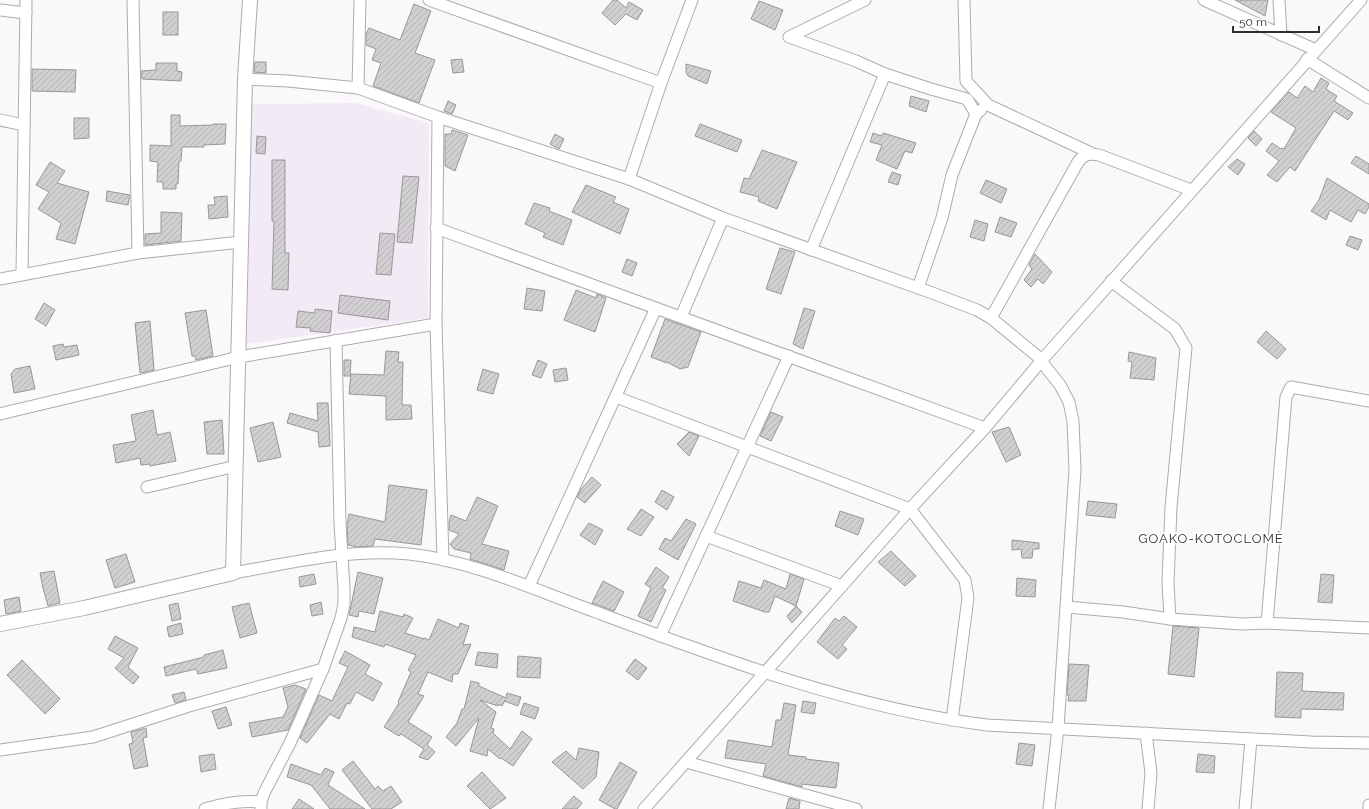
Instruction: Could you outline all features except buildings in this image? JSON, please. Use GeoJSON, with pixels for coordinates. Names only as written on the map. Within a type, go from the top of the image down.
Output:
{"type":"FeatureCollection","features":[{"type":"Feature","properties":{"kind":"street"},"geometry":{"type":"LineString","coordinates":[[22,274],[26,0]]}},
{"type":"Feature","properties":{"kind":"street"},"geometry":{"type":"LineString","coordinates":[[133,0],[138,253]]}},
{"type":"Feature","properties":{"kind":"street"},"geometry":{"type":"LineString","coordinates":[[234,573],[241,242],[250,0]]}},
{"type":"Feature","properties":{"kind":"street"},"geometry":{"type":"LineString","coordinates":[[358,88],[360,0]]}},
{"type":"Feature","properties":{"kind":"street"},"geometry":{"type":"LineString","coordinates":[[429,0],[661,82]]}},
{"type":"Feature","properties":{"kind":"street"},"geometry":{"type":"LineString","coordinates":[[629,179],[661,82],[692,0]]}},
{"type":"Feature","properties":{"kind":"street"},"geometry":{"type":"LineString","coordinates":[[865,0],[788,37],[856,61],[885,74],[931,89],[967,98],[976,114]]}},
{"type":"Feature","properties":{"kind":"street"},"geometry":{"type":"LineString","coordinates":[[964,0],[966,81],[988,105],[1091,153],[1191,190]]}},
{"type":"Feature","properties":{"kind":"street"},"geometry":{"type":"LineString","coordinates":[[1204,0],[1316,50]]}},
{"type":"Feature","properties":{"kind":"street"},"geometry":{"type":"LineString","coordinates":[[1279,0],[1281,35]]}},
{"type":"Feature","properties":{"kind":"street"},"geometry":{"type":"LineString","coordinates":[[644,809],[910,509],[985,428],[1041,360],[1361,0]]}},
{"type":"Feature","properties":{"kind":"street"},"geometry":{"type":"LineString","coordinates":[[0,10],[26,13]]}},
{"type":"Feature","properties":{"kind":"street"},"geometry":{"type":"LineString","coordinates":[[1307,59],[1369,98]]}},
{"type":"Feature","properties":{"kind":"street"},"geometry":{"type":"LineString","coordinates":[[811,250],[885,74]]}},
{"type":"Feature","properties":{"kind":"street"},"geometry":{"type":"LineString","coordinates":[[246,80],[288,81],[358,88],[438,117],[629,179],[723,218],[977,310],[991,318],[1041,360],[1060,385],[1069,402],[1073,421],[1075,470],[1058,728],[1049,809]]}},
{"type":"Feature","properties":{"kind":"street"},"geometry":{"type":"LineString","coordinates":[[918,288],[942,218],[952,175],[976,114],[988,105]]}},
{"type":"Feature","properties":{"kind":"street"},"geometry":{"type":"LineString","coordinates":[[438,117],[436,324],[443,560]]}},
{"type":"Feature","properties":{"kind":"street"},"geometry":{"type":"LineString","coordinates":[[0,120],[24,124]]}},
{"type":"Feature","properties":{"kind":"street"},"geometry":{"type":"LineString","coordinates":[[991,318],[1078,162],[1083,156],[1091,153]]}},
{"type":"Feature","properties":{"kind":"street"},"geometry":{"type":"LineString","coordinates":[[681,317],[723,218]]}},
{"type":"Feature","properties":{"kind":"street"},"geometry":{"type":"LineString","coordinates":[[436,228],[985,428]]}},
{"type":"Feature","properties":{"kind":"street"},"geometry":{"type":"LineString","coordinates":[[0,279],[138,253],[241,242]]}},
{"type":"Feature","properties":{"kind":"street"},"geometry":{"type":"LineString","coordinates":[[1111,282],[1175,329],[1186,348],[1171,507],[1168,583],[1170,619]]}},
{"type":"Feature","properties":{"kind":"street"},"geometry":{"type":"LineString","coordinates":[[529,586],[656,308]]}},
{"type":"Feature","properties":{"kind":"street"},"geometry":{"type":"LineString","coordinates":[[0,414],[239,357],[436,324]]}},
{"type":"Feature","properties":{"kind":"street"},"geometry":{"type":"LineString","coordinates":[[205,809],[246,800],[261,805],[264,793],[290,743],[323,669],[341,618],[344,604],[344,588],[341,554],[336,340]]}},
{"type":"Feature","properties":{"kind":"street"},"geometry":{"type":"LineString","coordinates":[[660,636],[789,356]]}},
{"type":"Feature","properties":{"kind":"street"},"geometry":{"type":"LineString","coordinates":[[1267,623],[1286,398],[1291,387],[1369,401]]}},
{"type":"Feature","properties":{"kind":"street"},"geometry":{"type":"LineString","coordinates":[[616,397],[910,509],[965,580],[968,590],[952,720]]}},
{"type":"Feature","properties":{"kind":"street"},"geometry":{"type":"LineString","coordinates":[[147,487],[236,466]]}},
{"type":"Feature","properties":{"kind":"street"},"geometry":{"type":"LineString","coordinates":[[706,536],[842,586]]}},
{"type":"Feature","properties":{"kind":"street"},"geometry":{"type":"LineString","coordinates":[[0,624],[84,608],[234,573],[341,554],[408,554],[443,560],[482,570],[529,586],[702,652],[765,672],[835,693],[952,720],[987,725],[1251,739],[1369,743]]}},
{"type":"Feature","properties":{"kind":"street"},"geometry":{"type":"LineString","coordinates":[[1067,607],[1123,612],[1170,619],[1242,624],[1267,623],[1369,628]]}},
{"type":"Feature","properties":{"kind":"street"},"geometry":{"type":"LineString","coordinates":[[0,750],[93,737],[189,706],[323,669]]}},
{"type":"Feature","properties":{"kind":"street"},"geometry":{"type":"LineString","coordinates":[[1146,733],[1151,773],[1148,809]]}},
{"type":"Feature","properties":{"kind":"street"},"geometry":{"type":"LineString","coordinates":[[1245,809],[1251,739]]}},
{"type":"Feature","properties":{"kind":"street"},"geometry":{"type":"LineString","coordinates":[[686,762],[856,809]]}},
{"type":"Feature","properties":{"kind":"shaded area"},"geometry":{"type":"Polygon","coordinates":[[[356,103],[429,123],[428,318],[247,344],[252,104],[356,103]]]}},
{"type":"Feature","properties":{"kind":"district","name":"GOAKO-KOTOCLOMÈ"},"geometry":{"type":"Point","coordinates":[1211,538]}}]}
